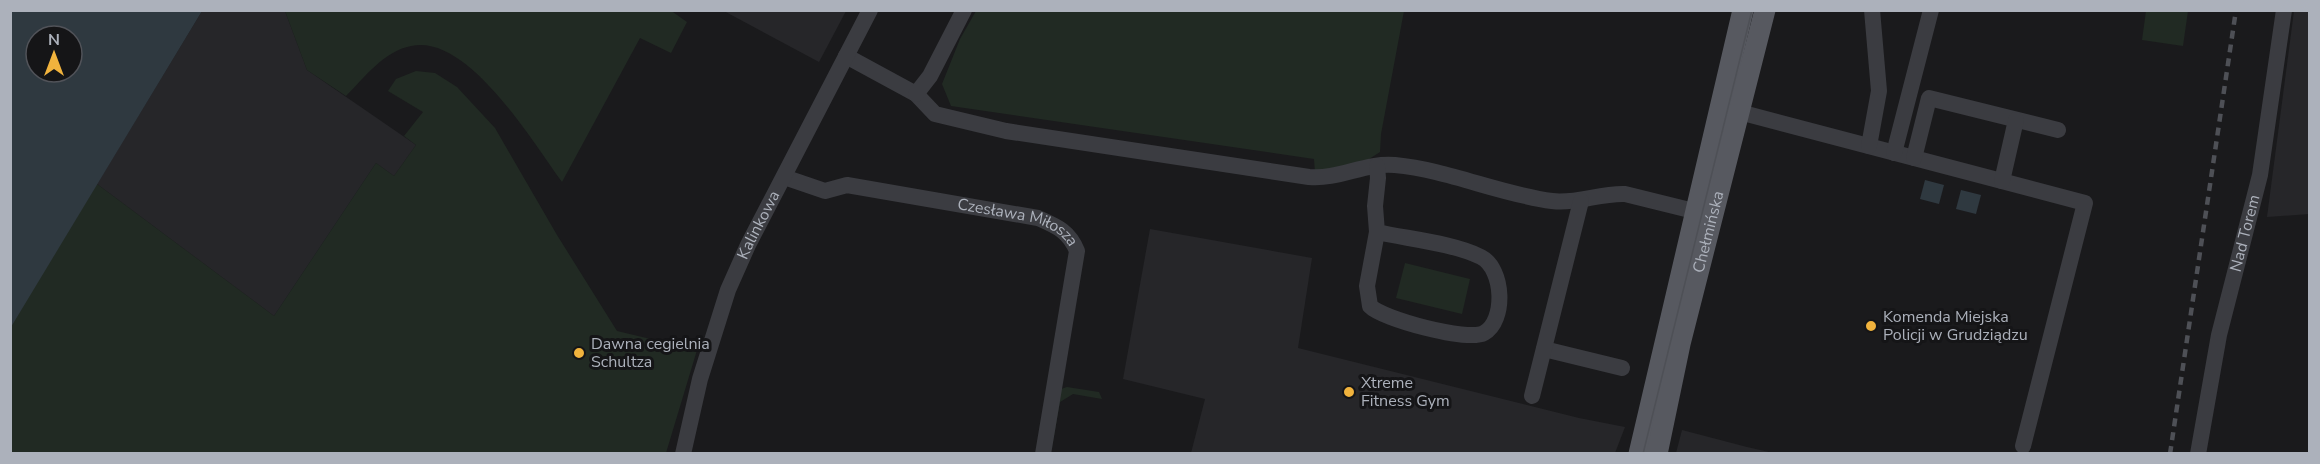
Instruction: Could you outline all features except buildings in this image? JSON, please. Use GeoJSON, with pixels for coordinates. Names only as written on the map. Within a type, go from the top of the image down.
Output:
{"type":"FeatureCollection","features":[{"type":"Feature","properties":{"kind":"main road","name":"Chełmińska"},"geometry":{"type":"LineString","coordinates":[[1731,110],[1743,10]]}},
{"type":"Feature","properties":{"kind":"main road","name":"Chełmińska"},"geometry":{"type":"LineString","coordinates":[[1639,453],[1731,110],[1765,10]]}},
{"type":"Feature","properties":{"kind":"main road","name":"Chełmińska"},"geometry":{"type":"LineString","coordinates":[[1657,453],[1705,213]]}},
{"type":"Feature","properties":{"kind":"street","name":"Kalinkowa"},"geometry":{"type":"LineString","coordinates":[[682,453],[714,328],[748,245],[870,10]]}},
{"type":"Feature","properties":{"kind":"street"},"geometry":{"type":"LineString","coordinates":[[916,94],[930,76],[964,10]]}},
{"type":"Feature","properties":{"kind":"street"},"geometry":{"type":"LineString","coordinates":[[1869,146],[1879,91],[1872,10]]}},
{"type":"Feature","properties":{"kind":"street"},"geometry":{"type":"LineString","coordinates":[[1894,153],[1931,10]]}},
{"type":"Feature","properties":{"kind":"street","name":"Nad Torem"},"geometry":{"type":"LineString","coordinates":[[2199,453],[2219,335],[2260,175],[2284,10]]}},
{"type":"Feature","properties":{"kind":"street"},"geometry":{"type":"LineString","coordinates":[[846,56],[916,94],[935,114],[1006,131],[1309,177],[1329,177],[1377,166],[1409,167],[1552,201],[1581,201],[1613,194],[1625,194],[1705,213]]}},
{"type":"Feature","properties":{"kind":"street"},"geometry":{"type":"LineString","coordinates":[[1914,158],[1929,98],[2058,130]]}},
{"type":"Feature","properties":{"kind":"street"},"geometry":{"type":"LineString","coordinates":[[1731,110],[2085,203],[2023,446]]}},
{"type":"Feature","properties":{"kind":"street"},"geometry":{"type":"LineString","coordinates":[[2002,181],[2016,120]]}},
{"type":"Feature","properties":{"kind":"street"},"geometry":{"type":"LineString","coordinates":[[1377,166],[1375,206],[1377,232],[1367,286],[1370,306],[1376,312],[1463,336],[1482,335],[1491,327],[1500,289],[1496,272],[1486,260],[1467,252],[1377,232]]}},
{"type":"Feature","properties":{"kind":"street","name":"Czesława Miłosza"},"geometry":{"type":"LineString","coordinates":[[784,177],[825,191],[847,185],[1028,216],[1061,228],[1072,239],[1077,251],[1043,453]]}},
{"type":"Feature","properties":{"kind":"street"},"geometry":{"type":"LineString","coordinates":[[1532,396],[1581,201]]}},
{"type":"Feature","properties":{"kind":"street"},"geometry":{"type":"LineString","coordinates":[[1544,349],[1622,368]]}},
{"type":"Feature","properties":{"kind":"shaded area"},"geometry":{"type":"Polygon","coordinates":[[[670,10],[687,22],[671,53],[640,38],[562,182],[517,118],[497,94],[455,56],[433,47],[411,46],[401,49],[383,59],[346,96],[307,70],[285,11],[670,10]]]}},
{"type":"Feature","properties":{"kind":"shaded area"},"geometry":{"type":"Polygon","coordinates":[[[10,11],[202,11],[11,327],[10,11]]]}},
{"type":"Feature","properties":{"kind":"shaded area"},"geometry":{"type":"Polygon","coordinates":[[[202,11],[285,11],[307,70],[416,145],[394,176],[376,163],[274,316],[97,184],[202,11]]]}},
{"type":"Feature","properties":{"kind":"shaded area"},"geometry":{"type":"Polygon","coordinates":[[[724,11],[846,11],[819,62],[724,11]]]}},
{"type":"Feature","properties":{"kind":"shaded area"},"geometry":{"type":"Polygon","coordinates":[[[976,11],[1404,11],[1381,134],[1380,152],[1366,161],[1315,172],[1314,159],[951,106],[942,84],[960,39],[976,11]]]}},
{"type":"Feature","properties":{"kind":"shaded area"},"geometry":{"type":"Polygon","coordinates":[[[2146,11],[2188,11],[2183,46],[2142,40],[2146,11]]]}},
{"type":"Feature","properties":{"kind":"shaded area"},"geometry":{"type":"Polygon","coordinates":[[[2294,11],[2309,11],[2309,214],[2267,217],[2294,11]]]}},
{"type":"Feature","properties":{"kind":"shaded area"},"geometry":{"type":"Polygon","coordinates":[[[416,71],[435,73],[457,87],[495,128],[557,235],[617,331],[697,350],[666,453],[11,454],[10,327],[97,184],[274,316],[376,163],[394,176],[416,145],[404,136],[423,112],[388,91],[396,79],[416,71]]]}},
{"type":"Feature","properties":{"kind":"shaded area"},"geometry":{"type":"Polygon","coordinates":[[[1925,180],[1944,185],[1939,204],[1920,199],[1925,180]]]}},
{"type":"Feature","properties":{"kind":"shaded area"},"geometry":{"type":"Polygon","coordinates":[[[1961,190],[1981,195],[1976,214],[1956,209],[1961,190]]]}},
{"type":"Feature","properties":{"kind":"shaded area"},"geometry":{"type":"Polygon","coordinates":[[[1150,229],[1312,258],[1298,348],[1579,418],[1625,427],[1615,453],[1191,453],[1205,399],[1123,379],[1150,229]]]}},
{"type":"Feature","properties":{"kind":"shaded area"},"geometry":{"type":"Polygon","coordinates":[[[1405,263],[1470,279],[1462,314],[1396,298],[1405,263]]]}},
{"type":"Feature","properties":{"kind":"shaded area"},"geometry":{"type":"Polygon","coordinates":[[[1067,387],[1099,392],[1102,399],[1073,394],[1060,402],[1051,453],[1061,389],[1067,387]]]}},
{"type":"Feature","properties":{"kind":"shaded area"},"geometry":{"type":"Polygon","coordinates":[[[1682,430],[1747,447],[1773,453],[1676,453],[1682,430]]]}},
{"type":"Feature","properties":{"kind":"tram line"},"geometry":{"type":"LineString","coordinates":[[1643,454],[1752,10]]}},
{"type":"Feature","properties":{"kind":"railway"},"geometry":{"type":"LineString","coordinates":[[2170,454],[2236,10]]}},
{"type":"Feature","properties":{"kind":"place","name":"Komenda Miejska Policji w Grudziądzu"},"geometry":{"type":"Point","coordinates":[1871,326]}},
{"type":"Feature","properties":{"kind":"place","name":"Dawna cegielnia Schultza"},"geometry":{"type":"Point","coordinates":[579,353]}},
{"type":"Feature","properties":{"kind":"place","name":"Xtreme Fitness Gym"},"geometry":{"type":"Point","coordinates":[1349,392]}}]}
